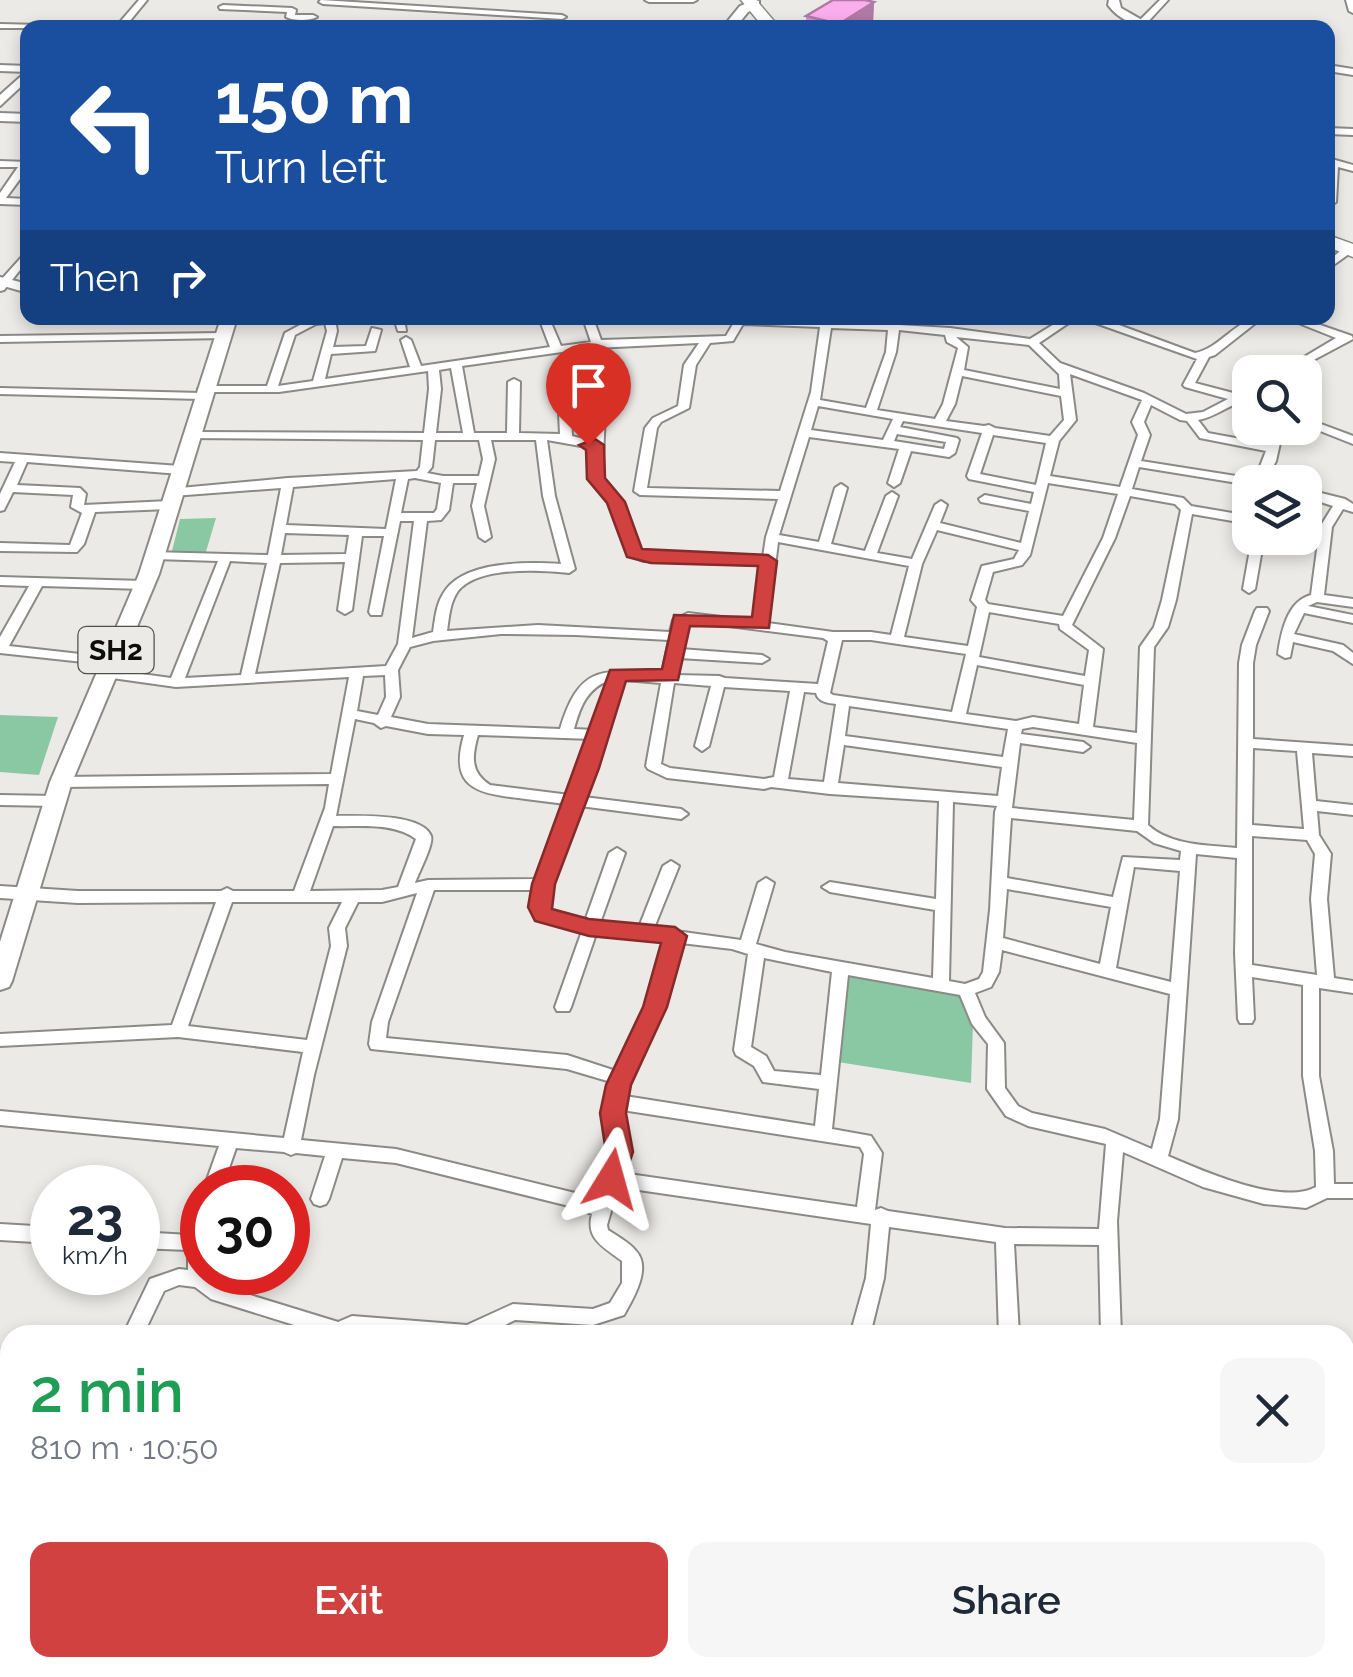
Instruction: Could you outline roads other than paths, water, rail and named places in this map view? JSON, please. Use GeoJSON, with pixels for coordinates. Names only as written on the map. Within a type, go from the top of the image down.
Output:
{"type":"FeatureCollection","features":[{"type":"Feature","properties":{"kind":"main road"},"geometry":{"type":"LineString","coordinates":[[735,20],[752,1]]}},
{"type":"Feature","properties":{"kind":"main road","name":"SH2"},"geometry":{"type":"LineString","coordinates":[[0,981],[2,957],[58,792],[154,555],[225,327]]}},
{"type":"Feature","properties":{"kind":"street"},"geometry":{"type":"LineString","coordinates":[[126,20],[143,0]]}},
{"type":"Feature","properties":{"kind":"street"},"geometry":{"type":"LineString","coordinates":[[272,8],[281,0]]}},
{"type":"Feature","properties":{"kind":"street"},"geometry":{"type":"LineString","coordinates":[[649,0],[693,0]]}},
{"type":"Feature","properties":{"kind":"street"},"geometry":{"type":"LineString","coordinates":[[735,0],[752,1]]}},
{"type":"Feature","properties":{"kind":"street"},"geometry":{"type":"LineString","coordinates":[[1098,0],[1114,3],[1139,20]]}},
{"type":"Feature","properties":{"kind":"street"},"geometry":{"type":"LineString","coordinates":[[1350,0],[1353,9]]}},
{"type":"Feature","properties":{"kind":"street"},"geometry":{"type":"LineString","coordinates":[[290,17],[312,18],[324,1],[563,17]]}},
{"type":"Feature","properties":{"kind":"street"},"geometry":{"type":"LineString","coordinates":[[223,6],[294,10],[288,20]]}},
{"type":"Feature","properties":{"kind":"street"},"geometry":{"type":"LineString","coordinates":[[432,20],[438,11]]}},
{"type":"Feature","properties":{"kind":"street"},"geometry":{"type":"LineString","coordinates":[[0,101],[20,80]]}},
{"type":"Feature","properties":{"kind":"street"},"geometry":{"type":"LineString","coordinates":[[1335,159],[1350,154]]}},
{"type":"Feature","properties":{"kind":"street"},"geometry":{"type":"LineString","coordinates":[[0,214],[3,201],[20,174]]}},
{"type":"Feature","properties":{"kind":"street"},"geometry":{"type":"LineString","coordinates":[[1,283],[20,262]]}},
{"type":"Feature","properties":{"kind":"street"},"geometry":{"type":"LineString","coordinates":[[270,389],[290,333],[305,325]]}},
{"type":"Feature","properties":{"kind":"street"},"geometry":{"type":"LineString","coordinates":[[318,383],[331,325]]}},
{"type":"Feature","properties":{"kind":"street"},"geometry":{"type":"LineString","coordinates":[[547,325],[557,350]]}},
{"type":"Feature","properties":{"kind":"street"},"geometry":{"type":"LineString","coordinates":[[589,325],[600,396],[596,479],[616,502],[634,553],[768,561]]}},
{"type":"Feature","properties":{"kind":"street"},"geometry":{"type":"LineString","coordinates":[[0,392],[270,389],[593,344],[733,337],[739,325]]}},
{"type":"Feature","properties":{"kind":"street"},"geometry":{"type":"LineString","coordinates":[[758,684],[772,537],[814,402],[823,366],[827,325]]}},
{"type":"Feature","properties":{"kind":"street"},"geometry":{"type":"LineString","coordinates":[[875,325],[1032,342],[1058,366],[1066,380],[1070,420],[1053,440],[1018,562],[991,565],[978,593],[984,606],[958,718]]}},
{"type":"Feature","properties":{"kind":"street"},"geometry":{"type":"LineString","coordinates":[[1032,342],[1059,325]]}},
{"type":"Feature","properties":{"kind":"street"},"geometry":{"type":"LineString","coordinates":[[1108,325],[1183,354],[1204,355]]}},
{"type":"Feature","properties":{"kind":"street"},"geometry":{"type":"LineString","coordinates":[[1232,399],[1189,385],[1204,355],[1246,325]]}},
{"type":"Feature","properties":{"kind":"street"},"geometry":{"type":"LineString","coordinates":[[1311,325],[1349,338]]}},
{"type":"Feature","properties":{"kind":"street"},"geometry":{"type":"LineString","coordinates":[[1,341],[225,327]]}},
{"type":"Feature","properties":{"kind":"street"},"geometry":{"type":"LineString","coordinates":[[872,410],[891,352],[894,327]]}},
{"type":"Feature","properties":{"kind":"street"},"geometry":{"type":"LineString","coordinates":[[402,329],[418,370]]}},
{"type":"Feature","properties":{"kind":"street"},"geometry":{"type":"LineString","coordinates":[[326,352],[371,349],[376,330]]}},
{"type":"Feature","properties":{"kind":"street"},"geometry":{"type":"LineString","coordinates":[[939,422],[959,372],[963,347],[952,340],[950,331]]}},
{"type":"Feature","properties":{"kind":"street"},"geometry":{"type":"LineString","coordinates":[[1316,355],[1349,338]]}},
{"type":"Feature","properties":{"kind":"street"},"geometry":{"type":"LineString","coordinates":[[706,340],[690,365],[682,408],[665,415],[652,428],[640,491],[783,495]]}},
{"type":"Feature","properties":{"kind":"street"},"geometry":{"type":"LineString","coordinates":[[456,365],[469,436]]}},
{"type":"Feature","properties":{"kind":"street"},"geometry":{"type":"LineString","coordinates":[[1058,366],[1190,418],[1198,432],[1214,440],[1273,448]]}},
{"type":"Feature","properties":{"kind":"street"},"geometry":{"type":"LineString","coordinates":[[410,476],[425,471],[435,389],[433,368]]}},
{"type":"Feature","properties":{"kind":"street"},"geometry":{"type":"LineString","coordinates":[[959,372],[1068,394]]}},
{"type":"Feature","properties":{"kind":"street"},"geometry":{"type":"LineString","coordinates":[[513,437],[514,382]]}},
{"type":"Feature","properties":{"kind":"street"},"geometry":{"type":"LineString","coordinates":[[564,392],[566,438]]}},
{"type":"Feature","properties":{"kind":"street"},"geometry":{"type":"LineString","coordinates":[[1084,738],[1096,648],[1066,630],[1066,621],[1108,538],[1144,435],[1138,417],[1148,399]]}},
{"type":"Feature","properties":{"kind":"street"},"geometry":{"type":"LineString","coordinates":[[814,402],[905,418]]}},
{"type":"Feature","properties":{"kind":"street"},"geometry":{"type":"LineString","coordinates":[[1190,418],[1232,402]]}},
{"type":"Feature","properties":{"kind":"street"},"geometry":{"type":"LineString","coordinates":[[887,444],[899,418],[1053,440]]}},
{"type":"Feature","properties":{"kind":"street"},"geometry":{"type":"LineString","coordinates":[[988,428],[972,476],[1124,492],[1175,500],[1188,508],[1232,517]]}},
{"type":"Feature","properties":{"kind":"street"},"geometry":{"type":"LineString","coordinates":[[1322,428],[1353,440]]}},
{"type":"Feature","properties":{"kind":"street"},"geometry":{"type":"LineString","coordinates":[[805,432],[949,453],[954,440],[894,430]]}},
{"type":"Feature","properties":{"kind":"street"},"geometry":{"type":"LineString","coordinates":[[190,436],[541,437],[595,445]]}},
{"type":"Feature","properties":{"kind":"street"},"geometry":{"type":"LineString","coordinates":[[484,436],[488,459],[478,506],[485,537]]}},
{"type":"Feature","properties":{"kind":"street"},"geometry":{"type":"LineString","coordinates":[[439,636],[448,596],[467,576],[534,566],[570,569],[549,496],[541,437]]}},
{"type":"Feature","properties":{"kind":"street"},"geometry":{"type":"LineString","coordinates":[[1264,465],[1274,445]]}},
{"type":"Feature","properties":{"kind":"street"},"geometry":{"type":"LineString","coordinates":[[870,555],[906,447]]}},
{"type":"Feature","properties":{"kind":"street"},"geometry":{"type":"LineString","coordinates":[[0,457],[180,470]]}},
{"type":"Feature","properties":{"kind":"street"},"geometry":{"type":"LineString","coordinates":[[0,507],[23,458]]}},
{"type":"Feature","properties":{"kind":"street"},"geometry":{"type":"LineString","coordinates":[[1134,463],[1232,478]]}},
{"type":"Feature","properties":{"kind":"street"},"geometry":{"type":"LineString","coordinates":[[376,612],[394,517],[410,476]]}},
{"type":"Feature","properties":{"kind":"street"},"geometry":{"type":"LineString","coordinates":[[9,488],[76,491],[80,494],[77,508],[90,508],[288,482],[410,476],[484,479]]}},
{"type":"Feature","properties":{"kind":"street"},"geometry":{"type":"LineString","coordinates":[[394,517],[441,514],[448,480]]}},
{"type":"Feature","properties":{"kind":"street"},"geometry":{"type":"LineString","coordinates":[[247,679],[288,482]]}},
{"type":"Feature","properties":{"kind":"street"},"geometry":{"type":"LineString","coordinates":[[824,546],[840,488]]}},
{"type":"Feature","properties":{"kind":"street"},"geometry":{"type":"LineString","coordinates":[[1317,598],[1324,534],[1347,505],[1322,498]]}},
{"type":"Feature","properties":{"kind":"street"},"geometry":{"type":"LineString","coordinates":[[985,499],[1035,508]]}},
{"type":"Feature","properties":{"kind":"street"},"geometry":{"type":"LineString","coordinates":[[896,640],[916,564],[941,505]]}},
{"type":"Feature","properties":{"kind":"street"},"geometry":{"type":"LineString","coordinates":[[0,548],[74,549],[90,508]]}},
{"type":"Feature","properties":{"kind":"street"},"geometry":{"type":"LineString","coordinates":[[1138,859],[1144,830],[1147,647],[1161,627],[1188,508]]}},
{"type":"Feature","properties":{"kind":"street"},"geometry":{"type":"LineString","coordinates":[[382,722],[395,688],[392,670],[404,644],[421,518]]}},
{"type":"Feature","properties":{"kind":"street"},"geometry":{"type":"LineString","coordinates":[[932,525],[1028,537]]}},
{"type":"Feature","properties":{"kind":"street"},"geometry":{"type":"LineString","coordinates":[[280,530],[391,532]]}},
{"type":"Feature","properties":{"kind":"street"},"geometry":{"type":"LineString","coordinates":[[345,610],[356,531]]}},
{"type":"Feature","properties":{"kind":"street"},"geometry":{"type":"LineString","coordinates":[[772,537],[916,564]]}},
{"type":"Feature","properties":{"kind":"street"},"geometry":{"type":"LineString","coordinates":[[154,555],[274,560],[352,558]]}},
{"type":"Feature","properties":{"kind":"street"},"geometry":{"type":"LineString","coordinates":[[1249,589],[1255,555]]}},
{"type":"Feature","properties":{"kind":"street"},"geometry":{"type":"LineString","coordinates":[[176,683],[224,558]]}},
{"type":"Feature","properties":{"kind":"street"},"geometry":{"type":"LineString","coordinates":[[0,580],[144,584]]}},
{"type":"Feature","properties":{"kind":"street"},"geometry":{"type":"LineString","coordinates":[[38,582],[0,649],[176,683],[392,670]]}},
{"type":"Feature","properties":{"kind":"street"},"geometry":{"type":"LineString","coordinates":[[1285,654],[1287,636],[1304,601],[1317,598],[1353,603]]}},
{"type":"Feature","properties":{"kind":"street"},"geometry":{"type":"LineString","coordinates":[[984,606],[1066,621]]}},
{"type":"Feature","properties":{"kind":"street"},"geometry":{"type":"LineString","coordinates":[[1246,1019],[1247,743],[1243,662],[1246,644],[1262,611]]}},
{"type":"Feature","properties":{"kind":"street"},"geometry":{"type":"LineString","coordinates":[[1298,614],[1353,619]]}},
{"type":"Feature","properties":{"kind":"street"},"geometry":{"type":"LineString","coordinates":[[1092,682],[896,640],[688,618],[678,623],[653,766],[657,771],[774,784],[946,797],[1144,830],[1165,843],[1245,854]]}},
{"type":"Feature","properties":{"kind":"street"},"geometry":{"type":"LineString","coordinates":[[404,644],[439,636],[552,630],[676,636]]}},
{"type":"Feature","properties":{"kind":"street"},"geometry":{"type":"LineString","coordinates":[[832,636],[825,697],[958,718],[1015,732],[1033,722],[1084,738],[1144,739]]}},
{"type":"Feature","properties":{"kind":"street"},"geometry":{"type":"LineString","coordinates":[[1287,636],[1338,648],[1353,660]]}},
{"type":"Feature","properties":{"kind":"street"},"geometry":{"type":"LineString","coordinates":[[674,654],[762,660]]}},
{"type":"Feature","properties":{"kind":"street"},"geometry":{"type":"LineString","coordinates":[[301,894],[328,822],[356,675]]}},
{"type":"Feature","properties":{"kind":"street"},"geometry":{"type":"LineString","coordinates":[[565,734],[572,709],[594,679],[618,675],[671,676],[824,690]]}},
{"type":"Feature","properties":{"kind":"street"},"geometry":{"type":"LineString","coordinates":[[618,675],[544,884],[540,907],[543,915],[589,928],[752,948],[966,990],[985,983],[995,942],[1002,807],[1015,732]]}},
{"type":"Feature","properties":{"kind":"street"},"geometry":{"type":"LineString","coordinates":[[702,746],[719,680]]}},
{"type":"Feature","properties":{"kind":"street"},"geometry":{"type":"LineString","coordinates":[[774,784],[783,774],[798,687]]}},
{"type":"Feature","properties":{"kind":"street"},"geometry":{"type":"LineString","coordinates":[[830,789],[844,701]]}},
{"type":"Feature","properties":{"kind":"street"},"geometry":{"type":"LineString","coordinates":[[350,714],[382,722],[472,732],[599,736]]}},
{"type":"Feature","properties":{"kind":"street"},"geometry":{"type":"LineString","coordinates":[[472,732],[464,762],[477,784],[496,792],[681,814]]}},
{"type":"Feature","properties":{"kind":"street"},"geometry":{"type":"LineString","coordinates":[[838,740],[1009,763]]}},
{"type":"Feature","properties":{"kind":"street"},"geometry":{"type":"LineString","coordinates":[[1247,743],[1353,751]]}},
{"type":"Feature","properties":{"kind":"street"},"geometry":{"type":"LineString","coordinates":[[1304,747],[1312,836],[1323,854],[1311,1076],[1324,1151],[1325,1191]]}},
{"type":"Feature","properties":{"kind":"street"},"geometry":{"type":"LineString","coordinates":[[0,800],[58,792],[338,779]]}},
{"type":"Feature","properties":{"kind":"street"},"geometry":{"type":"LineString","coordinates":[[941,986],[946,797]]}},
{"type":"Feature","properties":{"kind":"street"},"geometry":{"type":"LineString","coordinates":[[1310,805],[1353,810]]}},
{"type":"Feature","properties":{"kind":"street"},"geometry":{"type":"LineString","coordinates":[[328,822],[392,824],[418,830],[424,844],[403,892]]}},
{"type":"Feature","properties":{"kind":"street"},"geometry":{"type":"LineString","coordinates":[[1245,830],[1312,836]]}},
{"type":"Feature","properties":{"kind":"street"},"geometry":{"type":"LineString","coordinates":[[1159,1158],[1170,1118],[1188,846]]}},
{"type":"Feature","properties":{"kind":"street"},"geometry":{"type":"LineString","coordinates":[[563,1006],[616,853]]}},
{"type":"Feature","properties":{"kind":"street"},"geometry":{"type":"LineString","coordinates":[[1107,971],[1128,861],[1187,866]]}},
{"type":"Feature","properties":{"kind":"street"},"geometry":{"type":"LineString","coordinates":[[645,932],[670,866]]}},
{"type":"Feature","properties":{"kind":"street"},"geometry":{"type":"LineString","coordinates":[[1000,882],[1118,903]]}},
{"type":"Feature","properties":{"kind":"street"},"geometry":{"type":"LineString","coordinates":[[766,883],[752,948],[742,1050],[760,1061],[769,1077],[830,1084]]}},
{"type":"Feature","properties":{"kind":"street"},"geometry":{"type":"LineString","coordinates":[[0,892],[78,897],[353,895],[403,892],[428,885],[544,884]]}},
{"type":"Feature","properties":{"kind":"street"},"geometry":{"type":"LineString","coordinates":[[428,885],[380,1022],[377,1044],[567,1062],[622,1079]]}},
{"type":"Feature","properties":{"kind":"street"},"geometry":{"type":"LineString","coordinates":[[830,886],[941,904]]}},
{"type":"Feature","properties":{"kind":"street"},"geometry":{"type":"LineString","coordinates":[[178,1030],[227,894]]}},
{"type":"Feature","properties":{"kind":"street"},"geometry":{"type":"LineString","coordinates":[[291,1148],[312,1047],[340,946],[338,928],[353,895]]}},
{"type":"Feature","properties":{"kind":"street"},"geometry":{"type":"LineString","coordinates":[[487,1325],[513,1312],[603,1325],[626,1298],[633,1268],[626,1249],[600,1234],[600,1210],[620,1142],[615,1126],[622,1079],[655,1007],[675,936]]}},
{"type":"Feature","properties":{"kind":"street"},"geometry":{"type":"LineString","coordinates":[[995,942],[1178,990]]}},
{"type":"Feature","properties":{"kind":"street"},"geometry":{"type":"LineString","coordinates":[[823,1135],[841,968]]}},
{"type":"Feature","properties":{"kind":"street"},"geometry":{"type":"LineString","coordinates":[[1245,970],[1353,987]]}},
{"type":"Feature","properties":{"kind":"street"},"geometry":{"type":"LineString","coordinates":[[966,990],[978,1020],[996,1042],[999,1052],[994,1076],[1002,1102],[1028,1119],[1115,1140],[1209,1182],[1264,1197],[1306,1201],[1325,1191],[1353,1191]]}},
{"type":"Feature","properties":{"kind":"street"},"geometry":{"type":"LineString","coordinates":[[0,1040],[178,1030],[312,1047]]}},
{"type":"Feature","properties":{"kind":"street"},"geometry":{"type":"LineString","coordinates":[[616,1102],[864,1141],[870,1146],[875,1278],[863,1325]]}},
{"type":"Feature","properties":{"kind":"street"},"geometry":{"type":"LineString","coordinates":[[0,1118],[396,1156],[575,1200],[600,1210]]}},
{"type":"Feature","properties":{"kind":"street"},"geometry":{"type":"LineString","coordinates":[[1111,1325],[1108,1237],[1115,1140]]}},
{"type":"Feature","properties":{"kind":"street"},"geometry":{"type":"LineString","coordinates":[[221,1165],[229,1142]]}},
{"type":"Feature","properties":{"kind":"street"},"geometry":{"type":"LineString","coordinates":[[320,1199],[336,1150]]}},
{"type":"Feature","properties":{"kind":"street"},"geometry":{"type":"LineString","coordinates":[[611,1179],[748,1202],[1005,1236],[1108,1237]]}},
{"type":"Feature","properties":{"kind":"street"},"geometry":{"type":"LineString","coordinates":[[0,1232],[30,1234]]}},
{"type":"Feature","properties":{"kind":"street"},"geometry":{"type":"LineString","coordinates":[[1005,1236],[1009,1325]]}},
{"type":"Feature","properties":{"kind":"street"},"geometry":{"type":"LineString","coordinates":[[138,1325],[157,1286],[166,1279],[180,1279]]}},
{"type":"Feature","properties":{"kind":"street"},"geometry":{"type":"LineString","coordinates":[[224,1295],[312,1325]]}}]}
